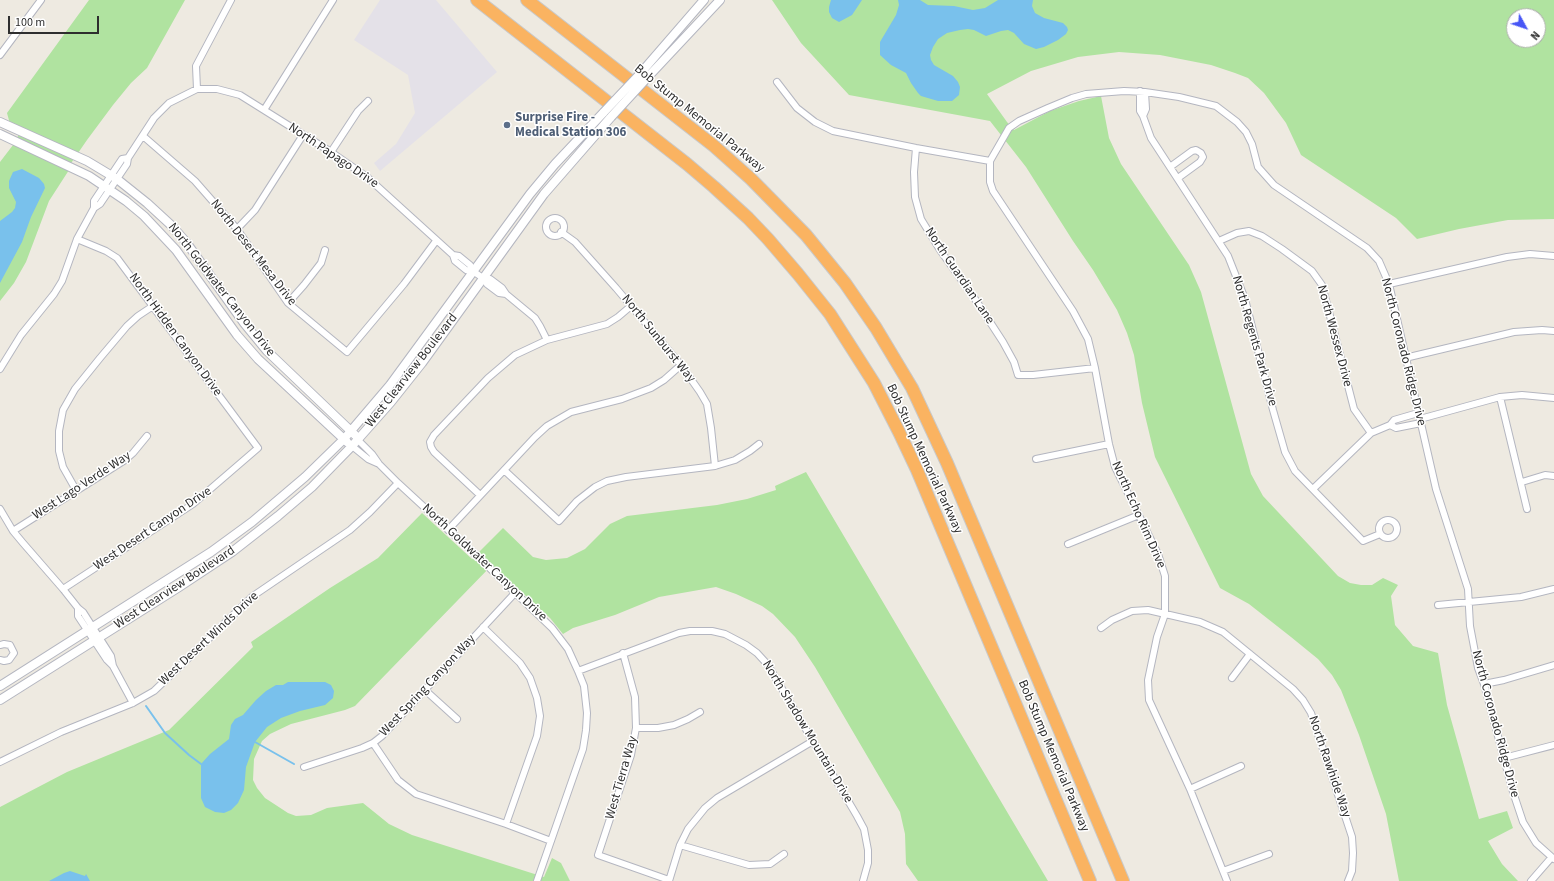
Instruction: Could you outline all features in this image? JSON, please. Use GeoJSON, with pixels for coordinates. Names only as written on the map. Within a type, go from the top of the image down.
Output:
{"type":"FeatureCollection","features":[{"type":"Feature","properties":{"kind":"highway","name":"Bob Stump Memorial Parkway"},"geometry":{"type":"LineString","coordinates":[[477,0],[681,159],[719,191],[773,244],[830,314],[874,383],[902,439],[1090,881]]}},
{"type":"Feature","properties":{"kind":"highway","name":"Bob Stump Memorial Parkway"},"geometry":{"type":"LineString","coordinates":[[527,0],[714,146],[751,178],[806,236],[845,283],[876,328],[912,388],[947,463],[1123,881]]}},
{"type":"Feature","properties":{"kind":"street"},"geometry":{"type":"LineString","coordinates":[[0,55],[41,0]]}},
{"type":"Feature","properties":{"kind":"street"},"geometry":{"type":"LineString","coordinates":[[0,369],[21,335],[54,294],[62,281],[77,239],[94,208],[94,201],[110,183],[122,160],[128,158],[154,118],[169,103],[197,90],[196,66],[231,0]]}},
{"type":"Feature","properties":{"kind":"street"},"geometry":{"type":"LineString","coordinates":[[264,110],[333,0]]}},
{"type":"Feature","properties":{"kind":"street","name":"West Clearview Boulevard"},"geometry":{"type":"LineString","coordinates":[[642,77],[704,0]]}},
{"type":"Feature","properties":{"kind":"street","name":"West Clearview Boulevard"},"geometry":{"type":"LineString","coordinates":[[0,686],[177,574],[240,530],[292,490],[344,439],[394,379],[542,178],[608,114],[642,77],[720,0]]}},
{"type":"Feature","properties":{"kind":"street"},"geometry":{"type":"LineString","coordinates":[[777,82],[797,108],[815,122],[833,131],[990,161]]}},
{"type":"Feature","properties":{"kind":"street","name":"North Papago Drive"},"geometry":{"type":"LineString","coordinates":[[197,90],[217,89],[240,95],[331,152],[367,177],[453,255],[455,261],[465,269],[474,272],[483,278],[490,279],[502,288],[506,294],[535,318],[547,340]]}},
{"type":"Feature","properties":{"kind":"street","name":"North Coronado Ridge Drive"},"geometry":{"type":"LineString","coordinates":[[990,161],[1008,128],[1025,118],[1072,98],[1086,94],[1111,91],[1142,92],[1179,97],[1216,106],[1246,132],[1252,144],[1258,167],[1274,185],[1367,248],[1379,261],[1388,284],[1436,489],[1468,589],[1470,626],[1478,668],[1484,684],[1513,792],[1523,822],[1536,843],[1553,858]]}},
{"type":"Feature","properties":{"kind":"street","name":"North Regents Park Drive"},"geometry":{"type":"LineString","coordinates":[[1142,92],[1140,111],[1151,138],[1220,241],[1228,256],[1245,299],[1285,452],[1295,472],[1364,541],[1380,534]]}},
{"type":"Feature","properties":{"kind":"street"},"geometry":{"type":"LineString","coordinates":[[331,152],[358,112],[368,101]]}},
{"type":"Feature","properties":{"kind":"street","name":"West Clearview Boulevard"},"geometry":{"type":"LineString","coordinates":[[0,700],[179,587],[249,539],[305,493],[377,419],[414,374],[544,194],[608,114]]}},
{"type":"Feature","properties":{"kind":"street","name":"North Goldwater Canyon Drive"},"geometry":{"type":"LineString","coordinates":[[0,122],[81,158],[110,183],[170,242],[237,335],[258,359],[344,439],[355,443]]}},
{"type":"Feature","properties":{"kind":"street","name":"North Goldwater Canyon Drive"},"geometry":{"type":"LineString","coordinates":[[0,134],[110,183],[147,203],[172,226],[199,259],[244,324],[267,351],[351,431],[355,443],[368,459],[379,464],[475,554],[552,628],[568,649],[584,686],[586,700],[586,730],[583,750],[537,881]]}},
{"type":"Feature","properties":{"kind":"street"},"geometry":{"type":"LineString","coordinates":[[237,229],[255,210],[304,135]]}},
{"type":"Feature","properties":{"kind":"street","name":"North Desert Mesa Drive"},"geometry":{"type":"LineString","coordinates":[[143,136],[196,181],[237,229],[288,302],[347,352],[404,284],[436,241]]}},
{"type":"Feature","properties":{"kind":"street","name":"North Guardian Lane"},"geometry":{"type":"LineString","coordinates":[[916,148],[914,172],[915,197],[921,219],[940,250],[975,298],[999,336],[1014,362],[1018,375],[1033,375],[1095,368]]}},
{"type":"Feature","properties":{"kind":"street"},"geometry":{"type":"LineString","coordinates":[[1170,167],[1192,151],[1196,150],[1201,153],[1203,158],[1200,162],[1178,178]]}},
{"type":"Feature","properties":{"kind":"street","name":"North Echo Rim Drive"},"geometry":{"type":"LineString","coordinates":[[990,161],[989,172],[993,191],[1073,311],[1088,339],[1115,467],[1158,554],[1165,576],[1165,614],[1157,636],[1148,680],[1150,700],[1190,789],[1227,881]]}},
{"type":"Feature","properties":{"kind":"street","name":"North Wessex Drive"},"geometry":{"type":"LineString","coordinates":[[1220,241],[1237,233],[1249,231],[1262,236],[1312,271],[1322,285],[1354,409],[1371,433]]}},
{"type":"Feature","properties":{"kind":"street","name":"North Sunburst Way"},"geometry":{"type":"LineString","coordinates":[[561,232],[575,242],[586,253],[681,365],[700,392],[706,404],[711,428],[715,466]]}},
{"type":"Feature","properties":{"kind":"street","name":"North Hidden Canyon Drive"},"geometry":{"type":"LineString","coordinates":[[77,239],[106,251],[117,258],[258,448]]}},
{"type":"Feature","properties":{"kind":"street"},"geometry":{"type":"LineString","coordinates":[[288,302],[304,285],[321,263],[325,250]]}},
{"type":"Feature","properties":{"kind":"street"},"geometry":{"type":"LineString","coordinates":[[1388,284],[1507,257],[1530,254],[1554,256]]}},
{"type":"Feature","properties":{"kind":"street"},"geometry":{"type":"LineString","coordinates":[[76,490],[63,467],[59,451],[59,431],[63,410],[75,389],[127,326],[138,316],[153,306]]}},
{"type":"Feature","properties":{"kind":"street"},"geometry":{"type":"LineString","coordinates":[[480,495],[434,452],[430,442],[434,435],[488,378],[520,352],[547,340],[607,324],[631,306]]}},
{"type":"Feature","properties":{"kind":"street"},"geometry":{"type":"LineString","coordinates":[[1405,358],[1514,332],[1542,330],[1554,331]]}},
{"type":"Feature","properties":{"kind":"street"},"geometry":{"type":"LineString","coordinates":[[448,530],[547,426],[560,418],[588,407],[637,394],[664,380],[681,365]]}},
{"type":"Feature","properties":{"kind":"street"},"geometry":{"type":"LineString","coordinates":[[1390,425],[1396,428],[1420,418],[1500,397],[1522,395],[1554,398]]}},
{"type":"Feature","properties":{"kind":"street"},"geometry":{"type":"LineString","coordinates":[[1500,397],[1522,482],[1527,509]]}},
{"type":"Feature","properties":{"kind":"street"},"geometry":{"type":"LineString","coordinates":[[1313,489],[1371,433],[1390,425],[1394,420],[1420,418]]}},
{"type":"Feature","properties":{"kind":"street","name":"West Lago Verde Way"},"geometry":{"type":"LineString","coordinates":[[13,531],[133,453],[148,436]]}},
{"type":"Feature","properties":{"kind":"street"},"geometry":{"type":"LineString","coordinates":[[504,470],[559,521],[577,501],[595,487],[607,481],[626,477],[715,466],[734,460],[750,451],[758,444]]}},
{"type":"Feature","properties":{"kind":"street"},"geometry":{"type":"LineString","coordinates":[[1036,459],[1109,444]]}},
{"type":"Feature","properties":{"kind":"street","name":"West Desert Canyon Drive"},"geometry":{"type":"LineString","coordinates":[[63,589],[193,504],[258,448]]}},
{"type":"Feature","properties":{"kind":"street"},"geometry":{"type":"LineString","coordinates":[[1522,482],[1545,475],[1554,476]]}},
{"type":"Feature","properties":{"kind":"street","name":"West Desert Winds Drive"},"geometry":{"type":"LineString","coordinates":[[0,762],[61,732],[133,703],[154,691],[253,596],[359,523],[398,483]]}},
{"type":"Feature","properties":{"kind":"street"},"geometry":{"type":"LineString","coordinates":[[0,509],[13,531],[83,612],[107,660],[113,666],[133,703]]}},
{"type":"Feature","properties":{"kind":"street"},"geometry":{"type":"LineString","coordinates":[[1068,544],[1139,514]]}},
{"type":"Feature","properties":{"kind":"street"},"geometry":{"type":"LineString","coordinates":[[1438,605],[1521,596],[1554,589]]}},
{"type":"Feature","properties":{"kind":"street","name":"West Spring Canyon Way"},"geometry":{"type":"LineString","coordinates":[[304,767],[362,748],[373,743],[382,736],[515,593]]}},
{"type":"Feature","properties":{"kind":"street","name":"North Rawhide Way"},"geometry":{"type":"LineString","coordinates":[[1101,628],[1112,620],[1132,611],[1148,610],[1200,622],[1223,632],[1293,689],[1303,700],[1311,713],[1352,837],[1352,871],[1348,881]]}},
{"type":"Feature","properties":{"kind":"street"},"geometry":{"type":"LineString","coordinates":[[483,627],[520,663],[530,678],[537,698],[540,716],[537,736],[506,824]]}},
{"type":"Feature","properties":{"kind":"street","name":"North Shadow Mountain Drive"},"geometry":{"type":"LineString","coordinates":[[578,671],[679,633],[701,630],[725,634],[746,645],[757,653],[768,665],[864,829],[868,862],[863,881]]}},
{"type":"Feature","properties":{"kind":"street"},"geometry":{"type":"LineString","coordinates":[[0,643],[10,645],[14,653],[9,660],[0,660]]}},
{"type":"Feature","properties":{"kind":"street","name":"West Tierra Way"},"geometry":{"type":"LineString","coordinates":[[623,653],[635,697],[636,728],[631,755],[598,855],[669,880]]}},
{"type":"Feature","properties":{"kind":"street"},"geometry":{"type":"LineString","coordinates":[[1232,678],[1250,654]]}},
{"type":"Feature","properties":{"kind":"street"},"geometry":{"type":"LineString","coordinates":[[1484,684],[1504,680],[1554,665]]}},
{"type":"Feature","properties":{"kind":"street"},"geometry":{"type":"LineString","coordinates":[[425,690],[457,719]]}},
{"type":"Feature","properties":{"kind":"street"},"geometry":{"type":"LineString","coordinates":[[636,728],[658,728],[674,725],[700,712]]}},
{"type":"Feature","properties":{"kind":"street"},"geometry":{"type":"LineString","coordinates":[[669,880],[680,845],[688,829],[705,808],[717,798],[813,740]]}},
{"type":"Feature","properties":{"kind":"street"},"geometry":{"type":"LineString","coordinates":[[373,743],[398,780],[416,794],[506,824],[551,841]]}},
{"type":"Feature","properties":{"kind":"street"},"geometry":{"type":"LineString","coordinates":[[1504,758],[1554,745]]}},
{"type":"Feature","properties":{"kind":"street"},"geometry":{"type":"LineString","coordinates":[[1190,789],[1241,766]]}},
{"type":"Feature","properties":{"kind":"street"},"geometry":{"type":"LineString","coordinates":[[680,845],[749,865],[770,864],[784,854]]}},
{"type":"Feature","properties":{"kind":"street"},"geometry":{"type":"LineString","coordinates":[[1223,871],[1269,854]]}},
{"type":"Feature","properties":{"kind":"street"},"geometry":{"type":"LineString","coordinates":[[1531,881],[1553,858]]}},
{"type":"Feature","properties":{"kind":"shaded area"},"geometry":{"type":"Polygon","coordinates":[[[380,0],[436,0],[497,72],[380,171],[374,163],[396,144],[415,113],[408,75],[354,40],[380,0]]]}},
{"type":"Feature","properties":{"kind":"green space"},"geometry":{"type":"Polygon","coordinates":[[[89,0],[185,0],[147,68],[131,83],[113,105],[67,169],[69,170],[49,201],[26,262],[14,283],[0,301],[0,162],[13,145],[22,129],[10,124],[7,113],[89,0]]]}},
{"type":"Feature","properties":{"kind":"green space"},"geometry":{"type":"Polygon","coordinates":[[[772,0],[1554,0],[1554,219],[1508,220],[1459,229],[1417,239],[1396,218],[1301,155],[1286,123],[1264,93],[1248,78],[1211,65],[1160,55],[1119,52],[1078,57],[1031,71],[987,94],[1014,130],[1050,111],[1079,101],[1101,96],[1109,138],[1121,164],[1189,265],[1201,292],[1251,474],[1263,496],[1338,576],[1350,583],[1361,585],[1372,585],[1383,578],[1398,585],[1391,596],[1395,625],[1413,646],[1438,653],[1447,705],[1479,819],[1507,811],[1513,828],[1488,841],[1502,864],[1518,881],[1399,881],[1386,814],[1359,735],[1341,690],[1332,675],[1318,659],[1249,604],[1220,588],[1155,457],[1142,403],[1134,355],[1127,333],[1117,310],[1093,270],[1026,167],[990,121],[849,95],[801,43],[772,0]]]}},
{"type":"Feature","properties":{"kind":"green space"},"geometry":{"type":"Polygon","coordinates":[[[806,472],[1048,881],[918,881],[906,864],[905,834],[900,812],[815,667],[795,637],[773,614],[762,606],[716,587],[659,597],[615,615],[573,628],[563,634],[550,618],[492,565],[355,706],[291,724],[270,734],[262,741],[254,759],[253,780],[265,798],[288,813],[296,816],[311,815],[327,808],[363,803],[389,824],[412,835],[544,877],[552,858],[561,863],[570,881],[0,881],[0,807],[67,772],[169,730],[253,647],[251,642],[330,588],[378,558],[422,513],[472,559],[503,528],[533,557],[546,560],[567,558],[585,549],[610,524],[627,516],[717,505],[747,499],[776,490],[775,486],[806,472]]]}},
{"type":"Feature","properties":{"kind":"water"},"geometry":{"type":"Polygon","coordinates":[[[831,0],[862,0],[852,15],[839,22],[832,18],[829,12],[831,0]]]}},
{"type":"Feature","properties":{"kind":"water"},"geometry":{"type":"Polygon","coordinates":[[[898,0],[920,0],[928,5],[954,6],[973,10],[985,8],[998,0],[1033,0],[1032,6],[1035,13],[1044,18],[1063,23],[1068,30],[1066,34],[1058,40],[1036,49],[1024,44],[1014,33],[1008,30],[986,36],[974,30],[968,29],[947,33],[938,39],[930,55],[934,65],[953,76],[958,82],[960,87],[959,95],[952,101],[938,101],[921,96],[911,83],[906,73],[891,65],[880,55],[880,42],[896,15],[899,5],[898,0]]]}},
{"type":"Feature","properties":{"kind":"water"},"geometry":{"type":"Polygon","coordinates":[[[22,169],[39,178],[44,184],[45,188],[31,217],[22,242],[0,283],[0,221],[15,208],[16,202],[9,188],[9,181],[13,172],[22,169]]]}},
{"type":"Feature","properties":{"kind":"water"},"geometry":{"type":"Polygon","coordinates":[[[288,682],[325,682],[331,685],[334,691],[333,698],[325,705],[300,711],[281,718],[267,727],[255,742],[246,767],[244,790],[238,803],[231,810],[224,813],[215,812],[205,807],[201,798],[201,764],[210,754],[229,739],[231,725],[235,719],[243,715],[266,691],[276,685],[283,685],[288,682]]]}},
{"type":"Feature","properties":{"kind":"water"},"geometry":{"type":"Polygon","coordinates":[[[70,871],[85,876],[86,874],[90,881],[49,881],[64,873],[70,871]]]}},
{"type":"Feature","properties":{"kind":"waterway"},"geometry":{"type":"LineString","coordinates":[[146,706],[165,733],[201,764]]}},
{"type":"Feature","properties":{"kind":"waterway"},"geometry":{"type":"LineString","coordinates":[[255,742],[294,764]]}},
{"type":"Feature","properties":{"kind":"place","name":"Surprise Fire - Medical Station 306"},"geometry":{"type":"Point","coordinates":[507,125]}}]}
